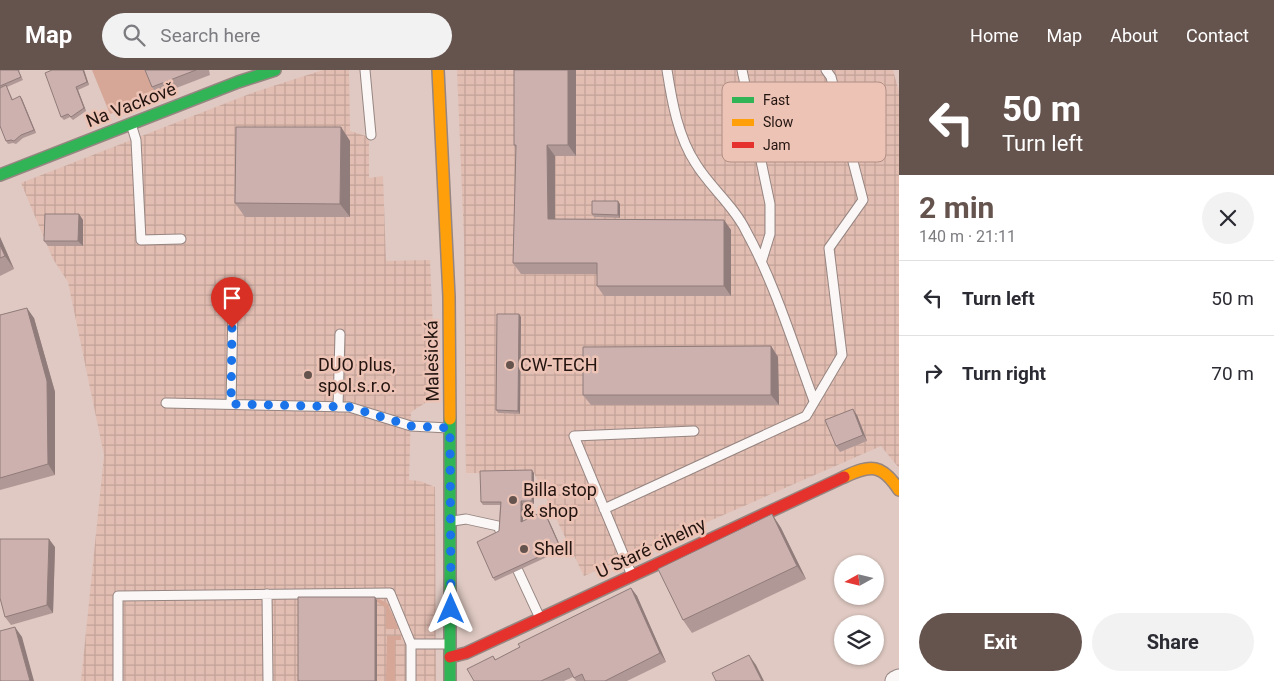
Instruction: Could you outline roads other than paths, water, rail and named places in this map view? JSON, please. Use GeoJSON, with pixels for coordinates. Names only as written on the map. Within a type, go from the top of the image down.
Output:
{"type":"FeatureCollection","features":[{"type":"Feature","properties":{"kind":"street","name":"Na Vackově"},"geometry":{"type":"LineString","coordinates":[[0,175],[131,124],[236,76],[275,70]]}},
{"type":"Feature","properties":{"kind":"street","name":"Malešická"},"geometry":{"type":"LineString","coordinates":[[438,70],[448,297],[451,522],[450,681]]}},
{"type":"Feature","properties":{"kind":"street","name":"U Staré cihelny"},"geometry":{"type":"LineString","coordinates":[[450,657],[466,653],[866,467],[877,467],[889,475],[899,490]]}},
{"type":"Feature","properties":{"kind":"street"},"geometry":{"type":"LineString","coordinates":[[895,681],[899,679]]}},
{"type":"Feature","properties":{"kind":"lane"},"geometry":{"type":"LineString","coordinates":[[365,70],[371,135]]}},
{"type":"Feature","properties":{"kind":"lane"},"geometry":{"type":"LineString","coordinates":[[666,70],[671,100],[683,139],[695,164],[745,228],[762,260],[814,401]]}},
{"type":"Feature","properties":{"kind":"lane"},"geometry":{"type":"LineString","coordinates":[[826,70],[832,82]]}},
{"type":"Feature","properties":{"kind":"lane"},"geometry":{"type":"LineString","coordinates":[[131,124],[136,140],[141,240],[182,239]]}},
{"type":"Feature","properties":{"kind":"lane"},"geometry":{"type":"LineString","coordinates":[[761,162],[770,204],[770,234],[762,260]]}},
{"type":"Feature","properties":{"kind":"lane"},"geometry":{"type":"LineString","coordinates":[[604,509],[806,416],[842,355],[829,248],[863,200],[853,162]]}},
{"type":"Feature","properties":{"kind":"lane"},"geometry":{"type":"LineString","coordinates":[[231,404],[232,308]]}},
{"type":"Feature","properties":{"kind":"lane"},"geometry":{"type":"LineString","coordinates":[[338,407],[340,334]]}},
{"type":"Feature","properties":{"kind":"lane"},"geometry":{"type":"LineString","coordinates":[[166,403],[350,407],[411,426],[450,428]]}},
{"type":"Feature","properties":{"kind":"lane"},"geometry":{"type":"LineString","coordinates":[[632,576],[574,436],[694,431]]}},
{"type":"Feature","properties":{"kind":"lane"},"geometry":{"type":"LineString","coordinates":[[451,522],[466,519],[498,526],[540,618]]}},
{"type":"Feature","properties":{"kind":"lane"},"geometry":{"type":"LineString","coordinates":[[118,681],[118,596],[390,593],[411,644],[411,681]]}},
{"type":"Feature","properties":{"kind":"lane"},"geometry":{"type":"LineString","coordinates":[[267,594],[268,681]]}},
{"type":"Feature","properties":{"kind":"lane"},"geometry":{"type":"LineString","coordinates":[[411,644],[451,644]]}},
{"type":"Feature","properties":{"kind":"place","name":"CW-TECH"},"geometry":{"type":"Point","coordinates":[510,365]}},
{"type":"Feature","properties":{"kind":"place","name":"DUO plus, spol.s.r.o."},"geometry":{"type":"Point","coordinates":[308,375]}},
{"type":"Feature","properties":{"kind":"place","name":"Billa stop & shop"},"geometry":{"type":"Point","coordinates":[513,500]}},
{"type":"Feature","properties":{"kind":"place","name":"Shell"},"geometry":{"type":"Point","coordinates":[524,549]}}]}
